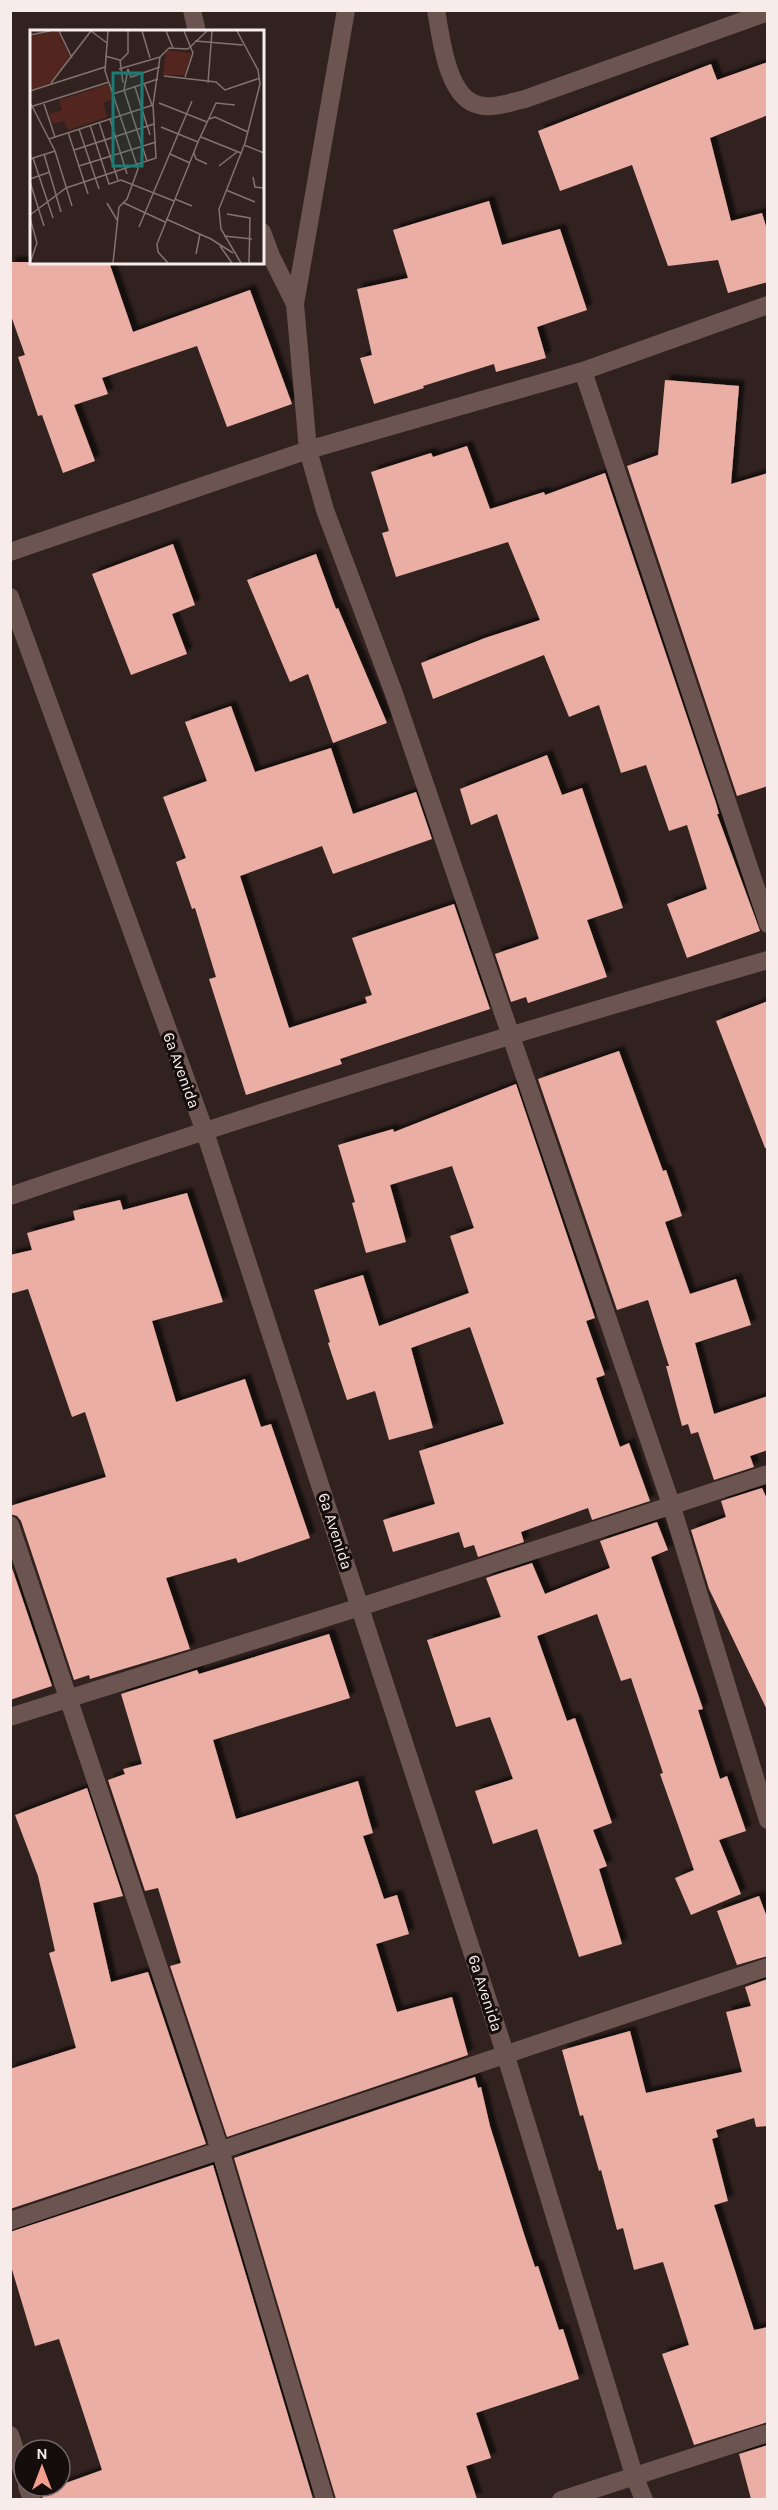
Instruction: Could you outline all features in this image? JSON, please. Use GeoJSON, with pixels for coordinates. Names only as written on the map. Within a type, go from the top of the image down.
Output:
{"type":"FeatureCollection","features":[{"type":"Feature","properties":{"kind":"street"},"geometry":{"type":"LineString","coordinates":[[192,10],[197,30]]}},
{"type":"Feature","properties":{"kind":"street"},"geometry":{"type":"LineString","coordinates":[[346,10],[295,304],[308,450],[325,510],[393,691],[671,1504],[768,1820]]}},
{"type":"Feature","properties":{"kind":"street"},"geometry":{"type":"LineString","coordinates":[[436,10],[450,79],[463,95],[477,105],[499,105],[525,99],[768,12]]}},
{"type":"Feature","properties":{"kind":"street"},"geometry":{"type":"LineString","coordinates":[[264,237],[295,304]]}},
{"type":"Feature","properties":{"kind":"street"},"geometry":{"type":"LineString","coordinates":[[10,552],[308,450],[583,371],[768,305]]}},
{"type":"Feature","properties":{"kind":"street"},"geometry":{"type":"LineString","coordinates":[[583,371],[768,924]]}},
{"type":"Feature","properties":{"kind":"street","name":"6ª Avenida"},"geometry":{"type":"LineString","coordinates":[[10,597],[204,1129],[505,2053],[634,2475],[644,2499]]}},
{"type":"Feature","properties":{"kind":"street"},"geometry":{"type":"LineString","coordinates":[[10,1196],[204,1129],[509,1034],[768,960]]}},
{"type":"Feature","properties":{"kind":"street"},"geometry":{"type":"LineString","coordinates":[[10,1717],[360,1607],[768,1474]]}},
{"type":"Feature","properties":{"kind":"street"},"geometry":{"type":"LineString","coordinates":[[10,1525],[220,2152],[325,2499]]}},
{"type":"Feature","properties":{"kind":"street"},"geometry":{"type":"LineString","coordinates":[[10,2221],[768,1966]]}},
{"type":"Feature","properties":{"kind":"street"},"geometry":{"type":"LineString","coordinates":[[561,2499],[768,2433]]}},
{"type":"Feature","properties":{"kind":"building"},"geometry":{"type":"Polygon","coordinates":[[[768,62],[768,115],[710,138],[731,221],[762,213],[768,233],[768,282],[728,293],[718,260],[668,266],[632,165],[560,191],[538,131],[711,64],[717,80],[768,62]]]}},
{"type":"Feature","properties":{"kind":"building"},"geometry":{"type":"Polygon","coordinates":[[[489,201],[502,245],[560,229],[587,310],[537,327],[546,358],[496,372],[494,364],[374,404],[360,358],[372,355],[357,289],[408,278],[393,230],[489,201]]]}},
{"type":"Feature","properties":{"kind":"building"},"geometry":{"type":"Polygon","coordinates":[[[10,262],[110,264],[133,332],[250,290],[292,404],[227,427],[197,346],[102,378],[108,394],[74,405],[95,461],[63,473],[42,415],[38,416],[18,357],[25,355],[10,313],[10,262]]]}},
{"type":"Feature","properties":{"kind":"building"},"geometry":{"type":"Polygon","coordinates":[[[665,380],[739,386],[731,484],[768,473],[768,786],[737,796],[627,466],[658,455],[665,380]]]}},
{"type":"Feature","properties":{"kind":"building"},"geometry":{"type":"Polygon","coordinates":[[[467,446],[490,509],[544,492],[545,495],[605,473],[716,803],[719,814],[717,814],[760,931],[687,958],[667,904],[707,889],[687,825],[669,831],[646,765],[621,773],[599,705],[569,717],[544,655],[433,699],[421,663],[540,620],[508,542],[396,577],[382,533],[389,531],[371,472],[431,453],[433,457],[467,446]]]}},
{"type":"Feature","properties":{"kind":"building"},"geometry":{"type":"Polygon","coordinates":[[[173,544],[195,605],[172,614],[187,654],[131,675],[92,574],[173,544]]]}},
{"type":"Feature","properties":{"kind":"building"},"geometry":{"type":"Polygon","coordinates":[[[316,554],[336,609],[338,608],[387,723],[333,743],[308,674],[290,682],[247,580],[316,554]]]}},
{"type":"Feature","properties":{"kind":"building"},"geometry":{"type":"Polygon","coordinates":[[[231,706],[255,772],[331,748],[353,814],[416,792],[432,839],[333,874],[322,846],[240,876],[289,1028],[367,1003],[365,997],[372,995],[352,938],[454,904],[490,1009],[340,1059],[342,1064],[246,1095],[209,979],[216,977],[195,908],[192,909],[176,862],[186,858],[163,797],[207,781],[185,722],[231,706]]]}},
{"type":"Feature","properties":{"kind":"building"},"geometry":{"type":"Polygon","coordinates":[[[547,755],[562,795],[582,788],[623,908],[587,920],[607,977],[528,1003],[526,997],[511,1002],[495,954],[539,939],[497,814],[471,825],[460,789],[547,755]]]}},
{"type":"Feature","properties":{"kind":"building"},"geometry":{"type":"Polygon","coordinates":[[[768,1001],[768,1148],[765,1148],[716,1021],[768,1001]]]}},
{"type":"Feature","properties":{"kind":"building"},"geometry":{"type":"Polygon","coordinates":[[[619,1051],[682,1216],[665,1222],[690,1294],[736,1279],[751,1325],[695,1343],[714,1414],[768,1396],[768,1450],[750,1456],[754,1467],[714,1480],[698,1432],[691,1434],[688,1424],[682,1426],[666,1366],[669,1366],[648,1300],[617,1310],[538,1079],[619,1051]]]}},
{"type":"Feature","properties":{"kind":"building"},"geometry":{"type":"Polygon","coordinates":[[[516,1084],[595,1318],[586,1321],[605,1375],[596,1378],[620,1447],[629,1443],[650,1501],[592,1520],[588,1508],[521,1532],[524,1542],[478,1557],[474,1545],[464,1548],[459,1532],[393,1552],[383,1520],[435,1504],[419,1451],[504,1424],[470,1327],[411,1348],[433,1428],[389,1440],[375,1391],[347,1400],[328,1343],[330,1342],[314,1290],[363,1275],[379,1326],[469,1293],[450,1236],[474,1228],[452,1166],[390,1185],[406,1242],[366,1253],[352,1203],[355,1202],[338,1145],[393,1129],[394,1132],[516,1084]]]}},
{"type":"Feature","properties":{"kind":"building"},"geometry":{"type":"Polygon","coordinates":[[[187,1193],[223,1302],[152,1321],[176,1402],[245,1379],[261,1427],[271,1424],[310,1538],[238,1563],[236,1558],[166,1578],[190,1649],[90,1679],[89,1675],[74,1680],[21,1521],[17,1516],[10,1514],[10,1506],[106,1477],[85,1412],[72,1417],[28,1289],[10,1294],[10,1255],[32,1250],[27,1233],[75,1220],[73,1211],[120,1200],[123,1210],[187,1193]]]}},
{"type":"Feature","properties":{"kind":"building"},"geometry":{"type":"Polygon","coordinates":[[[762,1488],[768,1501],[768,1712],[709,1589],[691,1530],[726,1517],[721,1501],[762,1488]]]}},
{"type":"Feature","properties":{"kind":"building"},"geometry":{"type":"Polygon","coordinates":[[[657,1522],[668,1550],[651,1557],[703,1709],[698,1710],[720,1779],[727,1776],[746,1831],[719,1840],[741,1894],[691,1915],[675,1878],[694,1870],[660,1774],[663,1773],[631,1678],[621,1681],[597,1614],[537,1636],[567,1721],[575,1718],[612,1823],[593,1830],[607,1866],[599,1869],[622,1944],[579,1957],[537,1829],[493,1844],[475,1791],[513,1779],[490,1717],[456,1727],[427,1640],[501,1617],[486,1578],[532,1563],[545,1594],[610,1568],[600,1541],[657,1522]]]}},
{"type":"Feature","properties":{"kind":"building"},"geometry":{"type":"Polygon","coordinates":[[[10,1562],[52,1686],[10,1700],[10,1562]]]}},
{"type":"Feature","properties":{"kind":"building"},"geometry":{"type":"Polygon","coordinates":[[[329,1634],[350,1698],[213,1740],[236,1819],[358,1781],[373,1833],[363,1836],[384,1899],[397,1895],[409,1934],[376,1944],[397,2012],[452,1997],[468,2055],[227,2137],[170,1966],[181,1963],[158,1888],[145,1891],[108,1780],[125,1774],[123,1769],[142,1764],[121,1694],[197,1670],[199,1674],[329,1634]]]}},
{"type":"Feature","properties":{"kind":"building"},"geometry":{"type":"Polygon","coordinates":[[[87,1788],[123,1896],[93,1903],[111,1982],[148,1972],[206,2144],[10,2209],[10,2069],[76,2048],[49,1953],[55,1951],[38,1876],[15,1815],[87,1788]]]}},
{"type":"Feature","properties":{"kind":"building"},"geometry":{"type":"Polygon","coordinates":[[[759,1896],[768,1920],[768,1956],[737,1965],[717,1911],[759,1896]]]}},
{"type":"Feature","properties":{"kind":"building"},"geometry":{"type":"Polygon","coordinates":[[[768,1979],[768,2126],[756,2127],[754,2118],[716,2130],[718,2137],[712,2139],[728,2201],[714,2205],[754,2330],[768,2327],[768,2422],[694,2445],[662,2354],[689,2345],[663,2262],[634,2270],[623,2228],[617,2230],[601,2170],[599,2171],[583,2115],[580,2116],[562,2050],[630,2031],[646,2093],[742,2072],[726,2012],[751,2006],[745,1987],[768,1979]]]}},
{"type":"Feature","properties":{"kind":"building"},"geometry":{"type":"Polygon","coordinates":[[[475,2077],[478,2088],[481,2087],[490,2126],[535,2267],[538,2266],[559,2330],[563,2329],[579,2379],[476,2413],[491,2458],[466,2466],[477,2499],[336,2499],[234,2158],[475,2077]]]}},
{"type":"Feature","properties":{"kind":"building"},"geometry":{"type":"Polygon","coordinates":[[[213,2165],[313,2499],[43,2499],[72,2498],[72,2481],[102,2470],[59,2339],[35,2346],[10,2263],[10,2232],[213,2165]]]}},
{"type":"Feature","properties":{"kind":"building"},"geometry":{"type":"Polygon","coordinates":[[[768,2445],[768,2499],[751,2499],[739,2454],[768,2445]]]}}]}
